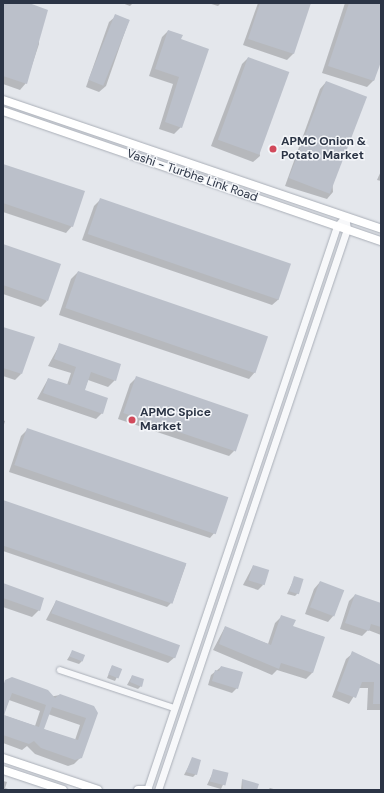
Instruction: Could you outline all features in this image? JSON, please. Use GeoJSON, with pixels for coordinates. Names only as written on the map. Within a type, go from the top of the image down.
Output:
{"type":"FeatureCollection","features":[{"type":"Feature","properties":{"kind":"main road","name":"Vashi - Turbhe Link Road"},"geometry":{"type":"LineString","coordinates":[[3,100],[381,229]]}},
{"type":"Feature","properties":{"kind":"main road","name":"Vashi - Turbhe Link Road"},"geometry":{"type":"LineString","coordinates":[[3,111],[381,241]]}},
{"type":"Feature","properties":{"kind":"main road"},"geometry":{"type":"LineString","coordinates":[[3,758],[98,790]]}},
{"type":"Feature","properties":{"kind":"main road"},"geometry":{"type":"LineString","coordinates":[[3,770],[63,790]]}},
{"type":"Feature","properties":{"kind":"main road"},"geometry":{"type":"LineString","coordinates":[[138,790],[148,790]]}},
{"type":"Feature","properties":{"kind":"street"},"geometry":{"type":"LineString","coordinates":[[25,118],[28,109]]}},
{"type":"Feature","properties":{"kind":"street"},"geometry":{"type":"LineString","coordinates":[[148,790],[174,708],[337,226],[345,217]]}},
{"type":"Feature","properties":{"kind":"street"},"geometry":{"type":"LineString","coordinates":[[158,790],[347,229],[345,217]]}},
{"type":"Feature","properties":{"kind":"street"},"geometry":{"type":"LineString","coordinates":[[60,670],[174,708]]}},
{"type":"Feature","properties":{"kind":"building"},"geometry":{"type":"Polygon","coordinates":[[[3,3],[29,3],[48,10],[27,84],[3,76],[3,3]]]}},
{"type":"Feature","properties":{"kind":"building"},"geometry":{"type":"Polygon","coordinates":[[[260,3],[311,3],[294,54],[248,39],[260,3]]]}},
{"type":"Feature","properties":{"kind":"building"},"geometry":{"type":"Polygon","coordinates":[[[349,3],[381,3],[381,62],[374,81],[328,66],[349,3]]]}},
{"type":"Feature","properties":{"kind":"building"},"geometry":{"type":"Polygon","coordinates":[[[115,14],[130,20],[103,86],[88,80],[115,14]]]}},
{"type":"Feature","properties":{"kind":"building"},"geometry":{"type":"Polygon","coordinates":[[[168,30],[183,35],[181,39],[209,49],[182,128],[165,122],[179,77],[155,69],[168,30]]]}},
{"type":"Feature","properties":{"kind":"building"},"geometry":{"type":"Polygon","coordinates":[[[248,57],[289,72],[259,155],[218,140],[248,57]]]}},
{"type":"Feature","properties":{"kind":"building"},"geometry":{"type":"Polygon","coordinates":[[[326,81],[367,97],[330,194],[289,178],[326,81]]]}},
{"type":"Feature","properties":{"kind":"building"},"geometry":{"type":"Polygon","coordinates":[[[3,164],[85,191],[73,227],[3,203],[3,164]]]}},
{"type":"Feature","properties":{"kind":"building"},"geometry":{"type":"Polygon","coordinates":[[[100,198],[291,264],[279,300],[88,234],[100,198]]]}},
{"type":"Feature","properties":{"kind":"building"},"geometry":{"type":"Polygon","coordinates":[[[3,244],[61,264],[48,301],[3,285],[3,244]]]}},
{"type":"Feature","properties":{"kind":"building"},"geometry":{"type":"Polygon","coordinates":[[[78,271],[268,336],[255,373],[65,308],[78,271]]]}},
{"type":"Feature","properties":{"kind":"building"},"geometry":{"type":"Polygon","coordinates":[[[3,327],[35,337],[22,374],[3,368],[3,327]]]}},
{"type":"Feature","properties":{"kind":"building"},"geometry":{"type":"Polygon","coordinates":[[[59,343],[121,364],[116,381],[91,372],[85,390],[108,398],[103,414],[43,393],[48,378],[70,385],[76,367],[54,359],[59,343]]]}},
{"type":"Feature","properties":{"kind":"building"},"geometry":{"type":"Polygon","coordinates":[[[136,376],[249,415],[236,452],[123,413],[136,376]]]}},
{"type":"Feature","properties":{"kind":"building"},"geometry":{"type":"Polygon","coordinates":[[[27,428],[228,497],[216,534],[14,465],[27,428]]]}},
{"type":"Feature","properties":{"kind":"building"},"geometry":{"type":"Polygon","coordinates":[[[3,500],[186,563],[172,604],[3,545],[3,500]]]}},
{"type":"Feature","properties":{"kind":"building"},"geometry":{"type":"Polygon","coordinates":[[[253,565],[269,570],[265,585],[248,580],[253,565]]]}},
{"type":"Feature","properties":{"kind":"building"},"geometry":{"type":"Polygon","coordinates":[[[294,576],[304,579],[299,594],[289,591],[294,576]]]}},
{"type":"Feature","properties":{"kind":"building"},"geometry":{"type":"Polygon","coordinates":[[[320,581],[344,590],[334,616],[310,607],[320,581]]]}},
{"type":"Feature","properties":{"kind":"building"},"geometry":{"type":"Polygon","coordinates":[[[3,583],[44,598],[40,611],[3,598],[3,583]]]}},
{"type":"Feature","properties":{"kind":"building"},"geometry":{"type":"Polygon","coordinates":[[[355,594],[381,603],[381,627],[371,624],[369,631],[345,623],[355,594]]]}},
{"type":"Feature","properties":{"kind":"building"},"geometry":{"type":"Polygon","coordinates":[[[56,600],[180,645],[175,658],[51,613],[56,600]]]}},
{"type":"Feature","properties":{"kind":"building"},"geometry":{"type":"Polygon","coordinates":[[[281,615],[296,620],[293,626],[325,637],[313,673],[281,663],[279,669],[219,644],[225,626],[271,645],[281,615]]]}},
{"type":"Feature","properties":{"kind":"building"},"geometry":{"type":"Polygon","coordinates":[[[72,650],[85,655],[83,662],[69,657],[72,650]]]}},
{"type":"Feature","properties":{"kind":"building"},"geometry":{"type":"Polygon","coordinates":[[[352,651],[381,665],[381,704],[373,704],[374,682],[362,682],[356,698],[337,691],[352,651]]]}},
{"type":"Feature","properties":{"kind":"building"},"geometry":{"type":"Polygon","coordinates":[[[112,665],[122,669],[118,678],[108,674],[112,665]]]}},
{"type":"Feature","properties":{"kind":"building"},"geometry":{"type":"Polygon","coordinates":[[[221,666],[243,672],[238,689],[212,681],[215,670],[219,671],[221,666]]]}},
{"type":"Feature","properties":{"kind":"building"},"geometry":{"type":"Polygon","coordinates":[[[132,675],[144,679],[142,687],[130,682],[132,675]]]}},
{"type":"Feature","properties":{"kind":"building"},"geometry":{"type":"Polygon","coordinates":[[[12,677],[48,690],[55,698],[60,694],[94,706],[98,713],[82,758],[75,760],[41,748],[34,741],[29,744],[3,735],[3,687],[5,680],[12,677]],[[12,693],[4,715],[39,727],[46,705],[12,693]],[[52,707],[44,729],[78,740],[86,718],[52,707]]]}},
{"type":"Feature","properties":{"kind":"building"},"geometry":{"type":"Polygon","coordinates":[[[192,757],[201,760],[197,775],[186,772],[192,757]]]}},
{"type":"Feature","properties":{"kind":"building"},"geometry":{"type":"Polygon","coordinates":[[[213,769],[229,773],[225,785],[210,782],[213,769]]]}},
{"type":"Feature","properties":{"kind":"building"},"geometry":{"type":"Polygon","coordinates":[[[242,779],[259,784],[257,790],[243,790],[242,779]]]}},
{"type":"Feature","properties":{"kind":"place","name":"APMC Onion & Potato Market"},"geometry":{"type":"Point","coordinates":[273,149]}},
{"type":"Feature","properties":{"kind":"place","name":"APMC Spice Market"},"geometry":{"type":"Point","coordinates":[132,420]}}]}
